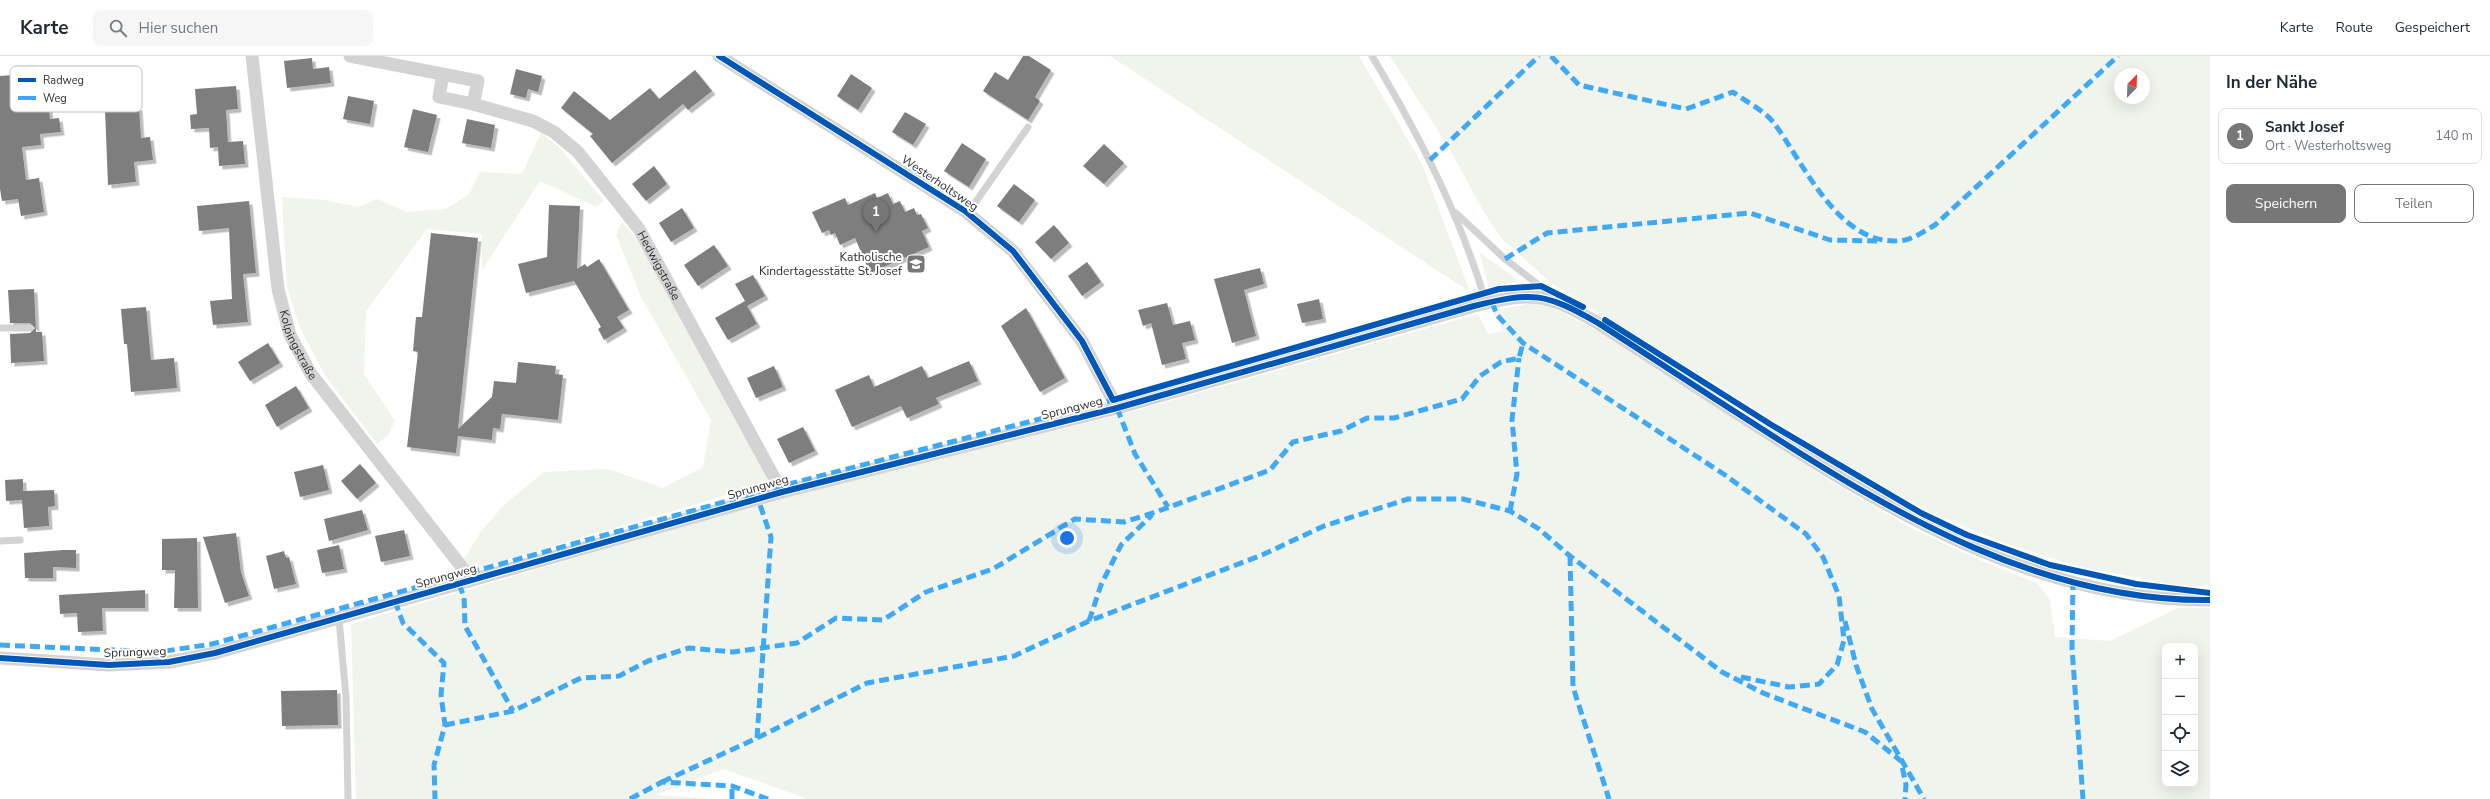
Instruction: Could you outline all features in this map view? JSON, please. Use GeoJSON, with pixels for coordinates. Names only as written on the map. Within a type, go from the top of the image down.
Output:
{"type":"FeatureCollection","features":[{"type":"Feature","properties":{"kind":"street","name":"Kolpingstraße"},"geometry":{"type":"LineString","coordinates":[[252,56],[278,289],[290,335],[311,374],[472,580]]}},
{"type":"Feature","properties":{"kind":"street"},"geometry":{"type":"LineString","coordinates":[[350,56],[478,80],[473,104]]}},
{"type":"Feature","properties":{"kind":"street","name":"Westerholtsweg"},"geometry":{"type":"LineString","coordinates":[[719,56],[968,213],[1013,251],[1082,340],[1116,408]]}},
{"type":"Feature","properties":{"kind":"street","name":"Hedwigstraße"},"geometry":{"type":"LineString","coordinates":[[443,74],[439,97],[473,104],[533,121],[554,132],[578,152],[639,229],[782,492]]}},
{"type":"Feature","properties":{"kind":"street","name":"Sprungweg"},"geometry":{"type":"LineString","coordinates":[[0,658],[109,665],[169,662],[254,643],[782,492],[1116,408],[1486,303],[1521,296],[1541,296],[1561,303],[1598,323],[1833,474],[1925,526],[1996,558],[2072,583],[2120,593],[2171,600],[2210,600]]}},
{"type":"Feature","properties":{"kind":"lane"},"geometry":{"type":"LineString","coordinates":[[1372,56],[1401,104],[1454,211],[1486,303]]}},
{"type":"Feature","properties":{"kind":"lane"},"geometry":{"type":"LineString","coordinates":[[968,213],[1028,126]]}},
{"type":"Feature","properties":{"kind":"lane"},"geometry":{"type":"LineString","coordinates":[[1454,211],[1505,259],[1561,303]]}},
{"type":"Feature","properties":{"kind":"lane"},"geometry":{"type":"LineString","coordinates":[[0,328],[30,328]]}},
{"type":"Feature","properties":{"kind":"lane"},"geometry":{"type":"LineString","coordinates":[[0,541],[20,540]]}},
{"type":"Feature","properties":{"kind":"lane"},"geometry":{"type":"LineString","coordinates":[[339,619],[346,697],[348,799]]}},
{"type":"Feature","properties":{"kind":"shaded area"},"geometry":{"type":"Polygon","coordinates":[[[1110,56],[1359,56],[1422,164],[1470,292],[1110,56]]]}},
{"type":"Feature","properties":{"kind":"shaded area"},"geometry":{"type":"Polygon","coordinates":[[[1390,56],[2210,56],[2210,586],[2186,587],[2076,566],[2004,543],[1929,512],[1850,467],[1551,283],[1502,239],[1485,214],[1449,148],[1390,56]]]}},
{"type":"Feature","properties":{"kind":"shaded area"},"geometry":{"type":"Polygon","coordinates":[[[541,133],[558,146],[604,201],[596,207],[540,181],[482,270],[482,234],[427,229],[366,311],[364,374],[395,421],[388,435],[377,444],[325,375],[300,328],[287,287],[282,197],[325,200],[358,207],[378,199],[406,212],[446,209],[469,194],[480,172],[522,174],[541,133]]]}},
{"type":"Feature","properties":{"kind":"shaded area"},"geometry":{"type":"Polygon","coordinates":[[[622,222],[642,246],[771,482],[472,570],[464,559],[482,530],[505,504],[544,472],[608,469],[663,488],[703,467],[711,420],[641,297],[616,235],[622,222]]]}},
{"type":"Feature","properties":{"kind":"shaded area"},"geometry":{"type":"Polygon","coordinates":[[[1479,252],[1519,281],[1489,288],[1479,252]]]}},
{"type":"Feature","properties":{"kind":"shaded area"},"geometry":{"type":"Polygon","coordinates":[[[1540,301],[1604,334],[1829,480],[1911,528],[1980,560],[2037,583],[2050,600],[2055,637],[2110,641],[2178,608],[2210,608],[2210,799],[808,799],[723,769],[656,795],[716,799],[356,799],[351,624],[793,494],[1116,416],[1478,314],[1488,334],[1503,331],[1492,311],[1540,301]]]}},
{"type":"Feature","properties":{"kind":"building"},"geometry":{"type":"Polygon","coordinates":[[[1023,56],[1029,56],[1051,70],[1035,97],[1040,101],[1028,120],[983,91],[995,72],[1008,80],[1023,56]]]}},
{"type":"Feature","properties":{"kind":"building"},"geometry":{"type":"Polygon","coordinates":[[[312,58],[313,69],[329,67],[331,83],[287,88],[284,61],[312,58]]]}},
{"type":"Feature","properties":{"kind":"building"},"geometry":{"type":"Polygon","coordinates":[[[516,69],[542,76],[538,92],[528,89],[526,98],[510,94],[516,69]]]}},
{"type":"Feature","properties":{"kind":"building"},"geometry":{"type":"Polygon","coordinates":[[[695,70],[712,91],[688,110],[683,104],[612,163],[590,136],[593,134],[561,108],[574,91],[610,120],[650,88],[659,99],[695,70]]]}},
{"type":"Feature","properties":{"kind":"building"},"geometry":{"type":"Polygon","coordinates":[[[851,74],[872,88],[858,110],[837,96],[851,74]]]}},
{"type":"Feature","properties":{"kind":"building"},"geometry":{"type":"Polygon","coordinates":[[[10,75],[10,112],[49,112],[50,119],[59,118],[61,132],[40,134],[41,145],[22,147],[26,180],[39,178],[44,212],[21,216],[18,199],[2,201],[0,189],[0,76],[10,75]]]}},
{"type":"Feature","properties":{"kind":"building"},"geometry":{"type":"Polygon","coordinates":[[[236,86],[238,109],[226,110],[228,142],[243,141],[245,164],[219,166],[218,147],[210,148],[209,128],[191,129],[190,115],[197,114],[195,89],[236,86]]]}},
{"type":"Feature","properties":{"kind":"building"},"geometry":{"type":"Polygon","coordinates":[[[348,96],[374,101],[370,124],[343,119],[348,96]]]}},
{"type":"Feature","properties":{"kind":"building"},"geometry":{"type":"Polygon","coordinates":[[[413,109],[437,115],[428,152],[404,147],[413,109]]]}},
{"type":"Feature","properties":{"kind":"building"},"geometry":{"type":"Polygon","coordinates":[[[105,112],[139,112],[141,138],[150,137],[153,160],[134,162],[136,182],[108,185],[105,112]]]}},
{"type":"Feature","properties":{"kind":"building"},"geometry":{"type":"Polygon","coordinates":[[[905,112],[926,124],[913,145],[892,132],[905,112]]]}},
{"type":"Feature","properties":{"kind":"building"},"geometry":{"type":"Polygon","coordinates":[[[467,119],[495,125],[491,148],[462,143],[467,119]]]}},
{"type":"Feature","properties":{"kind":"building"},"geometry":{"type":"Polygon","coordinates":[[[962,143],[986,159],[969,187],[944,171],[962,143]]]}},
{"type":"Feature","properties":{"kind":"building"},"geometry":{"type":"Polygon","coordinates":[[[1104,144],[1124,163],[1104,184],[1083,166],[1104,144]]]}},
{"type":"Feature","properties":{"kind":"building"},"geometry":{"type":"Polygon","coordinates":[[[654,166],[667,184],[646,201],[632,184],[654,166]]]}},
{"type":"Feature","properties":{"kind":"building"},"geometry":{"type":"Polygon","coordinates":[[[1014,184],[1035,200],[1019,222],[997,206],[1014,184]]]}},
{"type":"Feature","properties":{"kind":"building"},"geometry":{"type":"Polygon","coordinates":[[[875,193],[877,198],[888,193],[893,204],[900,201],[905,212],[914,208],[917,215],[921,214],[928,228],[922,231],[929,247],[870,273],[855,238],[840,245],[835,233],[831,235],[829,230],[822,233],[812,212],[845,198],[848,205],[875,193]]]}},
{"type":"Feature","properties":{"kind":"building"},"geometry":{"type":"Polygon","coordinates":[[[249,201],[256,273],[243,274],[248,322],[213,325],[210,301],[232,299],[229,228],[199,231],[197,206],[249,201]]]}},
{"type":"Feature","properties":{"kind":"building"},"geometry":{"type":"Polygon","coordinates":[[[549,205],[580,206],[577,269],[585,264],[587,267],[599,259],[629,310],[617,317],[624,328],[604,340],[598,329],[601,327],[574,281],[526,293],[518,264],[547,257],[549,205]]]}},
{"type":"Feature","properties":{"kind":"building"},"geometry":{"type":"Polygon","coordinates":[[[682,208],[694,228],[671,242],[659,223],[682,208]]]}},
{"type":"Feature","properties":{"kind":"building"},"geometry":{"type":"Polygon","coordinates":[[[1054,225],[1069,243],[1051,259],[1035,242],[1054,225]]]}},
{"type":"Feature","properties":{"kind":"building"},"geometry":{"type":"Polygon","coordinates":[[[431,233],[478,238],[458,429],[492,397],[494,381],[516,383],[518,362],[556,366],[555,374],[563,375],[558,420],[502,414],[500,429],[493,428],[492,440],[458,436],[456,453],[407,447],[418,352],[413,351],[416,317],[422,317],[431,233]]]}},
{"type":"Feature","properties":{"kind":"building"},"geometry":{"type":"Polygon","coordinates":[[[714,245],[728,266],[698,286],[684,265],[714,245]]]}},
{"type":"Feature","properties":{"kind":"building"},"geometry":{"type":"Polygon","coordinates":[[[1087,262],[1101,282],[1082,296],[1068,276],[1087,262]]]}},
{"type":"Feature","properties":{"kind":"building"},"geometry":{"type":"Polygon","coordinates":[[[1260,268],[1264,284],[1244,290],[1256,336],[1232,343],[1214,279],[1260,268]]]}},
{"type":"Feature","properties":{"kind":"building"},"geometry":{"type":"Polygon","coordinates":[[[753,275],[765,296],[747,306],[757,324],[728,340],[715,318],[745,301],[735,284],[753,275]]]}},
{"type":"Feature","properties":{"kind":"building"},"geometry":{"type":"Polygon","coordinates":[[[34,289],[36,332],[42,332],[44,361],[11,363],[10,334],[30,333],[35,328],[30,323],[10,323],[8,290],[34,289]]]}},
{"type":"Feature","properties":{"kind":"building"},"geometry":{"type":"Polygon","coordinates":[[[1319,299],[1323,319],[1302,323],[1297,304],[1319,299]]]}},
{"type":"Feature","properties":{"kind":"building"},"geometry":{"type":"Polygon","coordinates":[[[1167,303],[1173,325],[1190,321],[1195,340],[1182,343],[1186,359],[1162,365],[1151,323],[1143,326],[1138,310],[1167,303]]]}},
{"type":"Feature","properties":{"kind":"building"},"geometry":{"type":"Polygon","coordinates":[[[146,307],[151,360],[174,358],[177,388],[131,392],[127,344],[124,344],[121,309],[146,307]]]}},
{"type":"Feature","properties":{"kind":"building"},"geometry":{"type":"Polygon","coordinates":[[[1026,308],[1065,378],[1040,392],[1001,326],[1026,308]]]}},
{"type":"Feature","properties":{"kind":"building"},"geometry":{"type":"Polygon","coordinates":[[[268,343],[280,363],[250,381],[238,362],[268,343]]]}},
{"type":"Feature","properties":{"kind":"building"},"geometry":{"type":"Polygon","coordinates":[[[969,361],[978,381],[936,398],[939,404],[907,418],[901,406],[852,427],[835,390],[869,375],[874,387],[922,366],[928,378],[969,361]]]}},
{"type":"Feature","properties":{"kind":"building"},"geometry":{"type":"Polygon","coordinates":[[[774,366],[783,387],[756,398],[747,378],[774,366]]]}},
{"type":"Feature","properties":{"kind":"building"},"geometry":{"type":"Polygon","coordinates":[[[296,386],[309,408],[277,427],[265,405],[296,386]]]}},
{"type":"Feature","properties":{"kind":"building"},"geometry":{"type":"Polygon","coordinates":[[[803,427],[815,451],[789,463],[777,439],[803,427]]]}},
{"type":"Feature","properties":{"kind":"building"},"geometry":{"type":"Polygon","coordinates":[[[360,464],[376,483],[357,499],[341,481],[360,464]]]}},
{"type":"Feature","properties":{"kind":"building"},"geometry":{"type":"Polygon","coordinates":[[[323,465],[329,490],[300,497],[294,472],[323,465]]]}},
{"type":"Feature","properties":{"kind":"building"},"geometry":{"type":"Polygon","coordinates":[[[23,479],[23,491],[54,490],[55,506],[48,507],[49,526],[24,528],[22,500],[6,501],[5,480],[23,479]]]}},
{"type":"Feature","properties":{"kind":"building"},"geometry":{"type":"Polygon","coordinates":[[[362,510],[368,530],[329,541],[324,519],[362,510]]]}},
{"type":"Feature","properties":{"kind":"building"},"geometry":{"type":"Polygon","coordinates":[[[404,530],[410,556],[381,562],[375,536],[404,530]]]}},
{"type":"Feature","properties":{"kind":"building"},"geometry":{"type":"Polygon","coordinates":[[[236,533],[241,572],[249,596],[225,603],[203,537],[236,533]]]}},
{"type":"Feature","properties":{"kind":"building"},"geometry":{"type":"Polygon","coordinates":[[[197,538],[198,608],[174,608],[175,570],[162,570],[162,539],[197,538]]]}},
{"type":"Feature","properties":{"kind":"building"},"geometry":{"type":"Polygon","coordinates":[[[339,545],[344,569],[322,573],[317,550],[339,545]]]}},
{"type":"Feature","properties":{"kind":"building"},"geometry":{"type":"Polygon","coordinates":[[[76,550],[76,568],[53,567],[53,578],[25,578],[24,553],[76,550]]]}},
{"type":"Feature","properties":{"kind":"building"},"geometry":{"type":"Polygon","coordinates":[[[284,551],[286,558],[289,557],[296,584],[274,589],[266,556],[284,551]]]}},
{"type":"Feature","properties":{"kind":"building"},"geometry":{"type":"Polygon","coordinates":[[[145,590],[145,608],[102,608],[103,631],[78,632],[77,613],[60,614],[59,595],[145,590]]]}},
{"type":"Feature","properties":{"kind":"building"},"geometry":{"type":"Polygon","coordinates":[[[337,690],[338,725],[282,726],[281,691],[337,690]]]}},
{"type":"Feature","properties":{"kind":"marked path"},"geometry":{"type":"LineString","coordinates":[[1430,160],[1539,56]]}},
{"type":"Feature","properties":{"kind":"marked path"},"geometry":{"type":"LineString","coordinates":[[1551,56],[1579,85],[1686,109],[1733,92],[1760,110],[1774,123],[1812,181],[1827,201],[1844,219],[1862,232],[1882,240],[1909,239],[1935,225],[2118,56]]}},
{"type":"Feature","properties":{"kind":"marked path"},"geometry":{"type":"LineString","coordinates":[[1505,259],[1547,233],[1750,213],[1830,240],[1878,241]]}},
{"type":"Feature","properties":{"kind":"marked path"},"geometry":{"type":"LineString","coordinates":[[1492,302],[1497,315],[1523,343],[1725,475],[1806,534],[1823,557],[1839,596],[1844,640],[1837,665],[1819,684],[1789,687],[1736,676]]}},
{"type":"Feature","properties":{"kind":"marked path"},"geometry":{"type":"LineString","coordinates":[[445,725],[513,711],[581,678],[619,676],[648,661],[689,648],[733,652],[797,643],[836,618],[883,620],[926,592],[993,569],[1075,519],[1124,522],[1153,513],[1270,470],[1293,442],[1341,431],[1367,418],[1394,418],[1462,399],[1480,376],[1501,362],[1519,358],[1523,343]]}},
{"type":"Feature","properties":{"kind":"marked path"},"geometry":{"type":"LineString","coordinates":[[1510,511],[1517,474],[1512,420],[1519,358]]}},
{"type":"Feature","properties":{"kind":"marked path"},"geometry":{"type":"LineString","coordinates":[[0,645],[159,652],[212,644],[789,484],[1117,399]]}},
{"type":"Feature","properties":{"kind":"marked path"},"geometry":{"type":"LineString","coordinates":[[1117,408],[1135,454],[1168,507]]}},
{"type":"Feature","properties":{"kind":"marked path"},"geometry":{"type":"LineString","coordinates":[[757,738],[771,537],[758,499]]}},
{"type":"Feature","properties":{"kind":"marked path"},"geometry":{"type":"LineString","coordinates":[[662,782],[757,738],[867,683],[1014,656],[1089,621],[1262,555],[1324,526],[1408,499],[1463,499],[1510,511],[1539,529],[1570,556],[1722,672],[1763,693],[1865,732],[1901,761],[1906,785],[1905,799]]}},
{"type":"Feature","properties":{"kind":"marked path"},"geometry":{"type":"LineString","coordinates":[[1089,621],[1101,585],[1121,545],[1152,515]]}},
{"type":"Feature","properties":{"kind":"marked path"},"geometry":{"type":"LineString","coordinates":[[1570,556],[1573,687],[1609,799]]}},
{"type":"Feature","properties":{"kind":"marked path"},"geometry":{"type":"LineString","coordinates":[[2073,580],[2072,648],[2083,799]]}},
{"type":"Feature","properties":{"kind":"marked path"},"geometry":{"type":"LineString","coordinates":[[459,584],[464,597],[465,626],[513,711]]}},
{"type":"Feature","properties":{"kind":"marked path"},"geometry":{"type":"LineString","coordinates":[[395,601],[403,623],[444,663],[441,695],[445,725],[434,765],[435,799]]}},
{"type":"Feature","properties":{"kind":"marked path"},"geometry":{"type":"LineString","coordinates":[[1845,621],[1856,665],[1872,709],[1924,799]]}},
{"type":"Feature","properties":{"kind":"marked path"},"geometry":{"type":"LineString","coordinates":[[630,799],[662,782],[732,786],[768,799]]}},
{"type":"Feature","properties":{"kind":"marked path"},"geometry":{"type":"LineString","coordinates":[[732,786],[732,799]]}},
{"type":"Feature","properties":{"kind":"cycle path"},"geometry":{"type":"LineString","coordinates":[[719,56],[965,211],[1013,251],[1082,341],[1113,400],[1499,289],[1541,286],[1583,307]]}},
{"type":"Feature","properties":{"kind":"cycle path"},"geometry":{"type":"LineString","coordinates":[[0,658],[109,665],[169,662],[215,653],[782,492],[1117,408],[1474,306],[1511,298],[1526,297],[1551,300],[1598,323],[1721,403],[1866,493],[1919,522],[1974,548],[2031,570],[2089,586],[2149,597],[2210,600]]}},
{"type":"Feature","properties":{"kind":"cycle path"},"geometry":{"type":"LineString","coordinates":[[1605,320],[1770,424],[1921,513],[1967,535],[2050,565],[2136,584],[2210,593]]}},
{"type":"Feature","properties":{"kind":"place","name":"Sankt Josef"},"geometry":{"type":"Point","coordinates":[876,232]}},
{"type":"Feature","properties":{"kind":"place","name":"Katholische Kindertagesstätte St. Josef"},"geometry":{"type":"Point","coordinates":[916,264]}}]}
